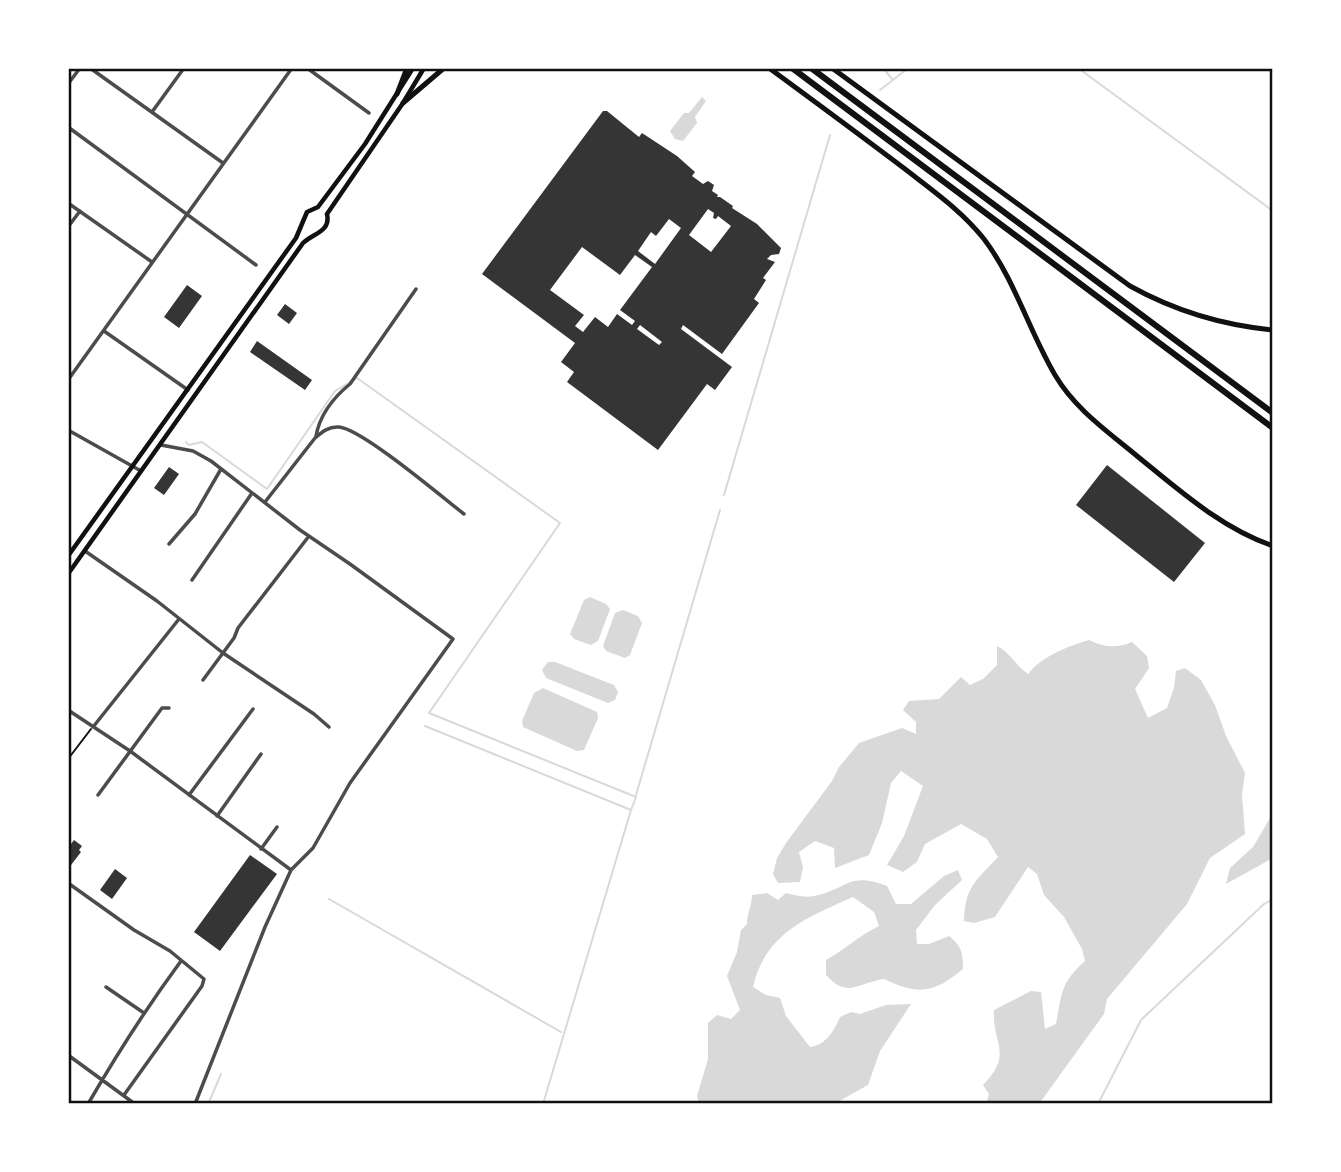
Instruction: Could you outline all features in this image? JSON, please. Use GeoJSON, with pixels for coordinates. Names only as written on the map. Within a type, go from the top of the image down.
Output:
{"type":"FeatureCollection","features":[{"type":"Feature","properties":{"kind":"highway"},"geometry":{"type":"LineString","coordinates":[[792,68],[1273,428]]}},
{"type":"Feature","properties":{"kind":"highway"},"geometry":{"type":"LineString","coordinates":[[811,68],[1273,413]]}},
{"type":"Feature","properties":{"kind":"main road"},"geometry":{"type":"LineString","coordinates":[[397,94],[407,68]]}},
{"type":"Feature","properties":{"kind":"main road"},"geometry":{"type":"LineString","coordinates":[[68,556],[306,227],[307,212],[318,207],[365,144],[413,68]]}},
{"type":"Feature","properties":{"kind":"main road"},"geometry":{"type":"LineString","coordinates":[[68,574],[303,243],[327,225],[327,214],[424,68]]}},
{"type":"Feature","properties":{"kind":"main road"},"geometry":{"type":"LineString","coordinates":[[403,103],[444,68]]}},
{"type":"Feature","properties":{"kind":"main road"},"geometry":{"type":"LineString","coordinates":[[769,68],[945,200],[970,223],[1004,270],[1054,374],[1083,410],[1193,502],[1240,532],[1273,546]]}},
{"type":"Feature","properties":{"kind":"main road"},"geometry":{"type":"LineString","coordinates":[[832,68],[1130,286],[1169,306],[1213,321],[1273,330]]}},
{"type":"Feature","properties":{"kind":"main road"},"geometry":{"type":"LineString","coordinates":[[318,207],[327,214]]}},
{"type":"Feature","properties":{"kind":"main road"},"geometry":{"type":"LineString","coordinates":[[306,227],[316,233]]}},
{"type":"Feature","properties":{"kind":"street"},"geometry":{"type":"LineString","coordinates":[[68,85],[80,68]]}},
{"type":"Feature","properties":{"kind":"street"},"geometry":{"type":"LineString","coordinates":[[90,68],[223,163]]}},
{"type":"Feature","properties":{"kind":"street"},"geometry":{"type":"LineString","coordinates":[[152,112],[184,68]]}},
{"type":"Feature","properties":{"kind":"street"},"geometry":{"type":"LineString","coordinates":[[68,380],[292,68]]}},
{"type":"Feature","properties":{"kind":"street"},"geometry":{"type":"LineString","coordinates":[[307,68],[369,113]]}},
{"type":"Feature","properties":{"kind":"street"},"geometry":{"type":"LineString","coordinates":[[68,127],[256,265]]}},
{"type":"Feature","properties":{"kind":"street"},"geometry":{"type":"LineString","coordinates":[[68,203],[152,262]]}},
{"type":"Feature","properties":{"kind":"street"},"geometry":{"type":"LineString","coordinates":[[68,228],[80,211]]}},
{"type":"Feature","properties":{"kind":"street"},"geometry":{"type":"LineString","coordinates":[[316,437],[324,414],[336,395],[350,384],[416,289]]}},
{"type":"Feature","properties":{"kind":"street"},"geometry":{"type":"LineString","coordinates":[[104,331],[189,390]]}},
{"type":"Feature","properties":{"kind":"street"},"geometry":{"type":"LineString","coordinates":[[265,502],[316,437],[337,427],[353,432],[388,455],[464,514]]}},
{"type":"Feature","properties":{"kind":"street"},"geometry":{"type":"LineString","coordinates":[[68,430],[141,471]]}},
{"type":"Feature","properties":{"kind":"street"},"geometry":{"type":"LineString","coordinates":[[161,444],[193,451],[221,469],[453,639],[350,783],[313,848],[291,870],[250,964],[195,1104]]}},
{"type":"Feature","properties":{"kind":"street"},"geometry":{"type":"LineString","coordinates":[[169,544],[195,514],[221,469]]}},
{"type":"Feature","properties":{"kind":"street"},"geometry":{"type":"LineString","coordinates":[[192,580],[252,493]]}},
{"type":"Feature","properties":{"kind":"street"},"geometry":{"type":"LineString","coordinates":[[203,680],[238,628],[309,536]]}},
{"type":"Feature","properties":{"kind":"street"},"geometry":{"type":"LineString","coordinates":[[85,551],[329,727]]}},
{"type":"Feature","properties":{"kind":"street"},"geometry":{"type":"LineString","coordinates":[[93,727],[178,619]]}},
{"type":"Feature","properties":{"kind":"street"},"geometry":{"type":"LineString","coordinates":[[98,795],[162,708],[169,708]]}},
{"type":"Feature","properties":{"kind":"street"},"geometry":{"type":"LineString","coordinates":[[189,795],[253,709]]}},
{"type":"Feature","properties":{"kind":"street"},"geometry":{"type":"LineString","coordinates":[[68,710],[130,751],[291,870]]}},
{"type":"Feature","properties":{"kind":"street"},"geometry":{"type":"LineString","coordinates":[[217,816],[261,754]]}},
{"type":"Feature","properties":{"kind":"street"},"geometry":{"type":"LineString","coordinates":[[261,849],[277,827]]}},
{"type":"Feature","properties":{"kind":"street"},"geometry":{"type":"LineString","coordinates":[[68,883],[181,961],[201,976],[204,983],[124,1096]]}},
{"type":"Feature","properties":{"kind":"street"},"geometry":{"type":"LineString","coordinates":[[88,1104],[101,1078],[181,961]]}},
{"type":"Feature","properties":{"kind":"street"},"geometry":{"type":"LineString","coordinates":[[106,987],[144,1013]]}},
{"type":"Feature","properties":{"kind":"street"},"geometry":{"type":"LineString","coordinates":[[68,1055],[135,1104]]}},
{"type":"Feature","properties":{"kind":"path"},"geometry":{"type":"LineString","coordinates":[[68,759],[93,727]]}},
{"type":"Feature","properties":{"kind":"shaded area"},"geometry":{"type":"Polygon","coordinates":[[[702,97],[706,101],[695,117],[697,123],[683,141],[675,139],[670,131],[684,113],[689,113],[702,97]]]}},
{"type":"Feature","properties":{"kind":"shaded area"},"geometry":{"type":"Polygon","coordinates":[[[590,597],[606,604],[610,609],[598,641],[591,645],[574,639],[570,634],[584,600],[590,597]]]}},
{"type":"Feature","properties":{"kind":"shaded area"},"geometry":{"type":"Polygon","coordinates":[[[623,610],[638,616],[642,623],[630,655],[625,658],[606,651],[603,646],[615,613],[623,610]]]}},
{"type":"Feature","properties":{"kind":"shaded area"},"geometry":{"type":"Polygon","coordinates":[[[1089,640],[1110,646],[1132,642],[1147,656],[1149,668],[1135,689],[1148,718],[1167,708],[1176,671],[1185,668],[1201,680],[1245,773],[1242,794],[1245,834],[1210,858],[1187,904],[1107,999],[1104,1014],[1039,1104],[986,1104],[989,1094],[983,1085],[998,1065],[1000,1056],[994,1010],[1031,991],[1041,992],[1045,1029],[1056,1024],[1066,983],[1085,961],[1082,949],[1064,917],[1044,895],[1037,874],[1028,867],[995,917],[974,923],[964,921],[969,892],[998,857],[987,839],[961,824],[925,844],[917,862],[903,872],[887,865],[904,836],[923,786],[901,771],[891,783],[882,823],[869,855],[835,868],[834,848],[815,841],[799,852],[803,867],[800,882],[778,883],[773,874],[777,858],[786,843],[859,743],[902,728],[916,734],[916,722],[903,710],[909,701],[939,699],[961,677],[970,685],[983,679],[997,665],[997,646],[1028,674],[1040,662],[1056,653],[1089,640]]]}},
{"type":"Feature","properties":{"kind":"shaded area"},"geometry":{"type":"Polygon","coordinates":[[[548,662],[555,662],[614,685],[618,692],[615,700],[608,703],[546,678],[542,670],[548,662]]]}},
{"type":"Feature","properties":{"kind":"shaded area"},"geometry":{"type":"Polygon","coordinates":[[[543,688],[597,712],[598,718],[584,750],[577,751],[523,727],[522,721],[534,693],[543,688]]]}},
{"type":"Feature","properties":{"kind":"shaded area"},"geometry":{"type":"Polygon","coordinates":[[[1273,813],[1273,858],[1226,884],[1230,868],[1253,847],[1273,813]]]}},
{"type":"Feature","properties":{"kind":"shaded area"},"geometry":{"type":"Polygon","coordinates":[[[958,870],[962,880],[935,905],[916,930],[917,944],[929,944],[949,936],[959,947],[963,969],[943,983],[916,989],[884,979],[847,988],[826,975],[826,960],[879,926],[874,912],[853,897],[791,929],[767,953],[759,968],[753,987],[766,995],[780,998],[786,1016],[810,1047],[825,1040],[840,1017],[851,1012],[860,1014],[886,1005],[911,1004],[880,1051],[868,1085],[834,1104],[699,1104],[697,1096],[708,1059],[708,1023],[717,1015],[731,1019],[740,1010],[727,976],[737,952],[741,930],[747,924],[752,895],[767,893],[778,900],[786,893],[810,897],[864,880],[887,886],[896,904],[911,904],[944,876],[958,870]]]}},
{"type":"Feature","properties":{"kind":"building"},"geometry":{"type":"Polygon","coordinates":[[[603,111],[607,111],[639,137],[642,133],[677,156],[695,172],[692,176],[703,184],[708,181],[714,185],[712,191],[717,197],[757,224],[781,248],[779,254],[771,255],[767,259],[775,262],[763,278],[766,280],[754,299],[759,303],[722,354],[683,325],[681,329],[732,367],[715,390],[707,384],[658,450],[567,382],[574,372],[561,362],[575,343],[482,274],[603,111]],[[708,209],[689,235],[711,252],[731,226],[718,216],[713,218],[714,213],[708,209]],[[669,219],[656,236],[651,232],[638,251],[655,264],[681,228],[669,219]],[[582,247],[550,290],[584,315],[575,326],[583,332],[595,317],[608,327],[617,314],[632,325],[635,321],[620,310],[652,267],[635,255],[620,275],[582,247]],[[640,325],[637,329],[659,345],[662,342],[640,325]]]}},
{"type":"Feature","properties":{"kind":"building"},"geometry":{"type":"Polygon","coordinates":[[[187,285],[202,296],[179,328],[164,317],[187,285]]]}},
{"type":"Feature","properties":{"kind":"building"},"geometry":{"type":"Polygon","coordinates":[[[285,304],[297,313],[289,324],[277,315],[285,304]]]}},
{"type":"Feature","properties":{"kind":"building"},"geometry":{"type":"Polygon","coordinates":[[[257,341],[312,380],[305,390],[250,352],[257,341]]]}},
{"type":"Feature","properties":{"kind":"building"},"geometry":{"type":"Polygon","coordinates":[[[1107,465],[1205,543],[1174,582],[1076,505],[1107,465]]]}},
{"type":"Feature","properties":{"kind":"building"},"geometry":{"type":"Polygon","coordinates":[[[169,467],[179,474],[164,495],[154,488],[169,467]]]}},
{"type":"Feature","properties":{"kind":"building"},"geometry":{"type":"Polygon","coordinates":[[[74,840],[82,846],[79,850],[81,852],[68,869],[68,842],[71,844],[74,840]]]}},
{"type":"Feature","properties":{"kind":"building"},"geometry":{"type":"Polygon","coordinates":[[[250,855],[277,874],[220,951],[194,932],[250,855]]]}},
{"type":"Feature","properties":{"kind":"building"},"geometry":{"type":"Polygon","coordinates":[[[115,869],[127,878],[112,899],[100,890],[115,869]]]}},
{"type":"Feature","properties":{"kind":"waterway"},"geometry":{"type":"LineString","coordinates":[[883,68],[892,79]]}},
{"type":"Feature","properties":{"kind":"waterway"},"geometry":{"type":"LineString","coordinates":[[1078,68],[1273,211]]}},
{"type":"Feature","properties":{"kind":"waterway"},"geometry":{"type":"LineString","coordinates":[[880,90],[907,69]]}},
{"type":"Feature","properties":{"kind":"waterway"},"geometry":{"type":"LineString","coordinates":[[724,495],[830,135]]}},
{"type":"Feature","properties":{"kind":"waterway"},"geometry":{"type":"LineString","coordinates":[[186,442],[189,445],[202,442],[267,489],[335,391],[357,378],[560,523],[429,713],[636,797],[631,810]]}},
{"type":"Feature","properties":{"kind":"waterway"},"geometry":{"type":"LineString","coordinates":[[636,795],[720,510]]}},
{"type":"Feature","properties":{"kind":"waterway"},"geometry":{"type":"LineString","coordinates":[[425,726],[631,810],[543,1104]]}},
{"type":"Feature","properties":{"kind":"waterway"},"geometry":{"type":"LineString","coordinates":[[329,899],[561,1032]]}},
{"type":"Feature","properties":{"kind":"waterway"},"geometry":{"type":"LineString","coordinates":[[1098,1104],[1141,1020],[1264,904],[1273,899]]}},
{"type":"Feature","properties":{"kind":"waterway"},"geometry":{"type":"LineString","coordinates":[[214,1104],[209,1102],[221,1074]]}}]}
